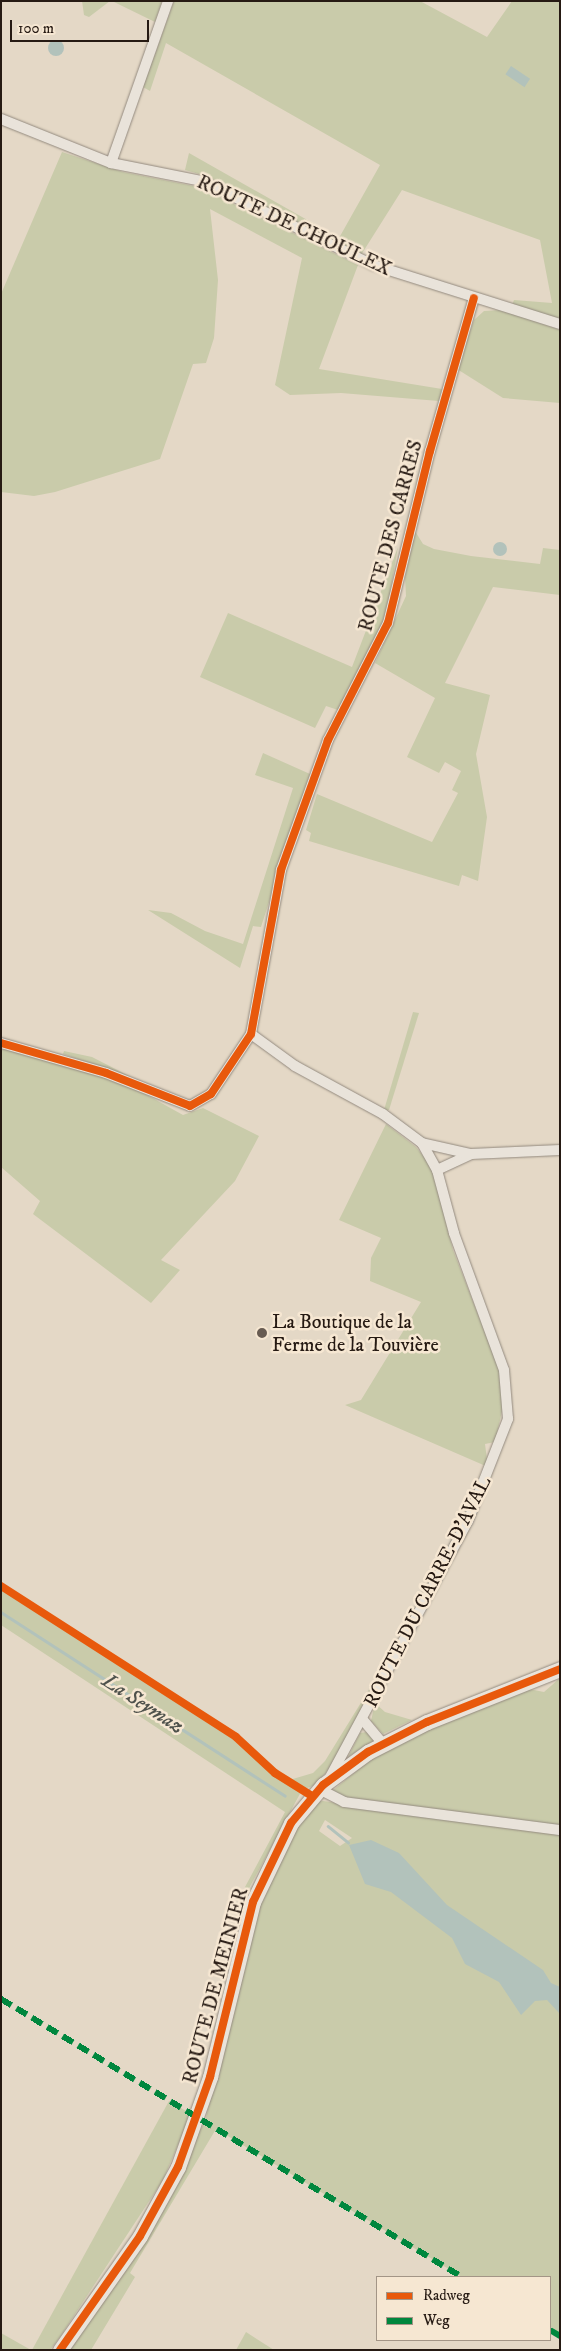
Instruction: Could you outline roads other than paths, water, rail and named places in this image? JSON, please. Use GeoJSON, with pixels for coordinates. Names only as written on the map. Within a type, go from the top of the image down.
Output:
{"type":"FeatureCollection","features":[{"type":"Feature","properties":{"kind":"street"},"geometry":{"type":"LineString","coordinates":[[111,163],[168,1]]}},
{"type":"Feature","properties":{"kind":"street","name":"ROUTE DE CHOULEX"},"geometry":{"type":"LineString","coordinates":[[1,119],[111,163],[202,181],[373,266],[560,324]]}},
{"type":"Feature","properties":{"kind":"street","name":"ROUTE DES CARRES"},"geometry":{"type":"LineString","coordinates":[[251,1034],[281,870],[328,740],[388,623],[430,451],[474,298]]}},
{"type":"Feature","properties":{"kind":"street"},"geometry":{"type":"LineString","coordinates":[[1,1043],[106,1073],[190,1106],[212,1094],[251,1034],[295,1066],[362,1099],[422,1143],[471,1154],[560,1150]]}},
{"type":"Feature","properties":{"kind":"street"},"geometry":{"type":"LineString","coordinates":[[422,1143],[437,1170],[471,1154]]}},
{"type":"Feature","properties":{"kind":"street","name":"ROUTE DU CARRE-D'AVAL"},"geometry":{"type":"LineString","coordinates":[[324,1784],[363,1720],[468,1521],[497,1453],[509,1410],[504,1370],[454,1233],[437,1170]]}},
{"type":"Feature","properties":{"kind":"street","name":"ROUTE DE MEINIER"},"geometry":{"type":"LineString","coordinates":[[60,2350],[140,2236],[178,2167],[210,2077],[258,1888],[280,1840],[324,1784],[383,1744],[560,1669]]}},
{"type":"Feature","properties":{"kind":"street"},"geometry":{"type":"LineString","coordinates":[[363,1720],[383,1744]]}},
{"type":"Feature","properties":{"kind":"street"},"geometry":{"type":"LineString","coordinates":[[324,1784],[344,1802],[560,1830]]}},
{"type":"Feature","properties":{"kind":"waterway","name":"La Seymaz"},"geometry":{"type":"LineString","coordinates":[[1,1612],[285,1796]]}},
{"type":"Feature","properties":{"kind":"waterway","name":"La Seymaz"},"geometry":{"type":"LineString","coordinates":[[328,1826],[348,1842]]}},
{"type":"Feature","properties":{"kind":"place","name":"La Boutique de la Ferme de la Touvière"},"geometry":{"type":"Point","coordinates":[262,1333]}}]}
